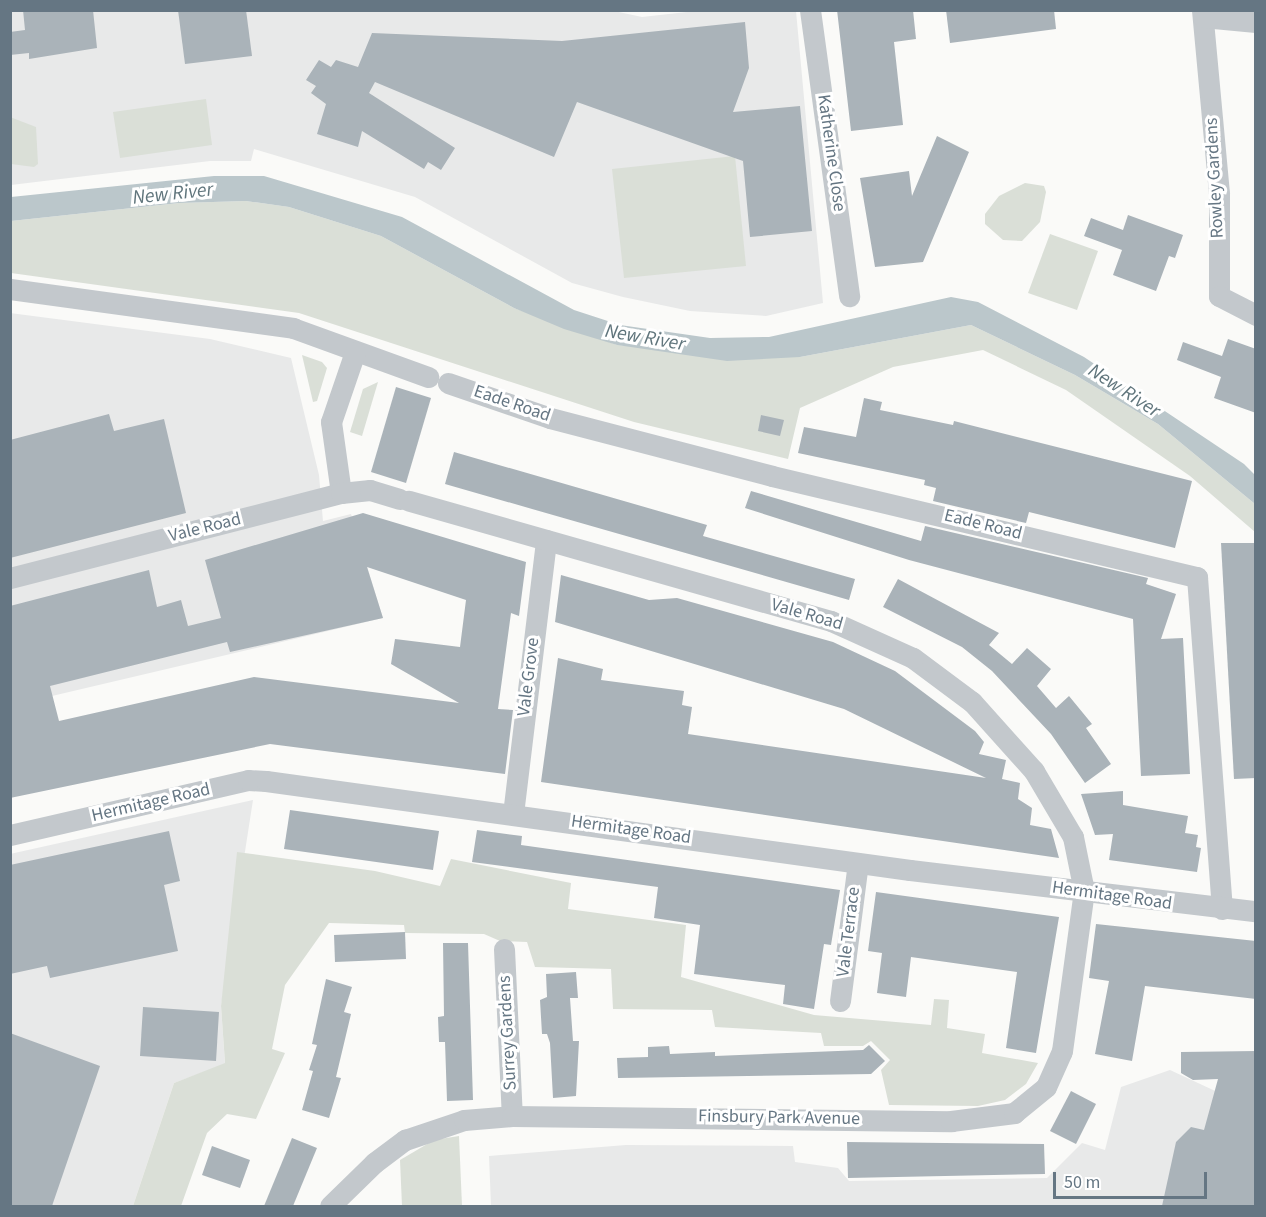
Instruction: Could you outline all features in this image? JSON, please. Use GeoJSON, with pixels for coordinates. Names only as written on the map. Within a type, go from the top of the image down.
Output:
{"type":"FeatureCollection","features":[{"type":"Feature","properties":{"kind":"street","name":"Katherine Close"},"geometry":{"type":"LineString","coordinates":[[810,10],[849,296]]}},
{"type":"Feature","properties":{"kind":"street","name":"Rowley Gardens"},"geometry":{"type":"LineString","coordinates":[[1256,22],[1203,14],[1219,193],[1218,296],[1256,315]]}},
{"type":"Feature","properties":{"kind":"street","name":"Eade Road"},"geometry":{"type":"LineString","coordinates":[[10,289],[293,328],[355,352],[550,418],[772,476],[1197,577],[1222,909]]}},
{"type":"Feature","properties":{"kind":"street"},"geometry":{"type":"LineString","coordinates":[[341,493],[332,422],[355,352]]}},
{"type":"Feature","properties":{"kind":"street","name":"Vale Road"},"geometry":{"type":"LineString","coordinates":[[10,578],[341,493],[370,490],[831,621],[913,658],[972,702],[1034,771],[1073,837],[1084,891]]}},
{"type":"Feature","properties":{"kind":"street","name":"Vale Grove"},"geometry":{"type":"LineString","coordinates":[[513,814],[546,540]]}},
{"type":"Feature","properties":{"kind":"street","name":"Hermitage Road"},"geometry":{"type":"LineString","coordinates":[[10,836],[248,780],[858,862],[1222,909],[1256,911]]}},
{"type":"Feature","properties":{"kind":"street","name":"Vale Terrace"},"geometry":{"type":"LineString","coordinates":[[840,1001],[858,862]]}},
{"type":"Feature","properties":{"kind":"street","name":"Finsbury Park Avenue"},"geometry":{"type":"LineString","coordinates":[[330,1206],[374,1163],[405,1140],[464,1120],[512,1116],[951,1120],[1014,1113],[1046,1087],[1062,1051],[1084,891]]}},
{"type":"Feature","properties":{"kind":"street","name":"Surrey Gardens"},"geometry":{"type":"LineString","coordinates":[[504,949],[512,1116]]}},
{"type":"Feature","properties":{"kind":"shaded area"},"geometry":{"type":"Polygon","coordinates":[[[705,10],[796,11],[823,303],[766,316],[690,311],[623,297],[572,283],[415,197],[254,149],[251,161],[210,161],[11,185],[11,11],[614,11],[642,17],[705,10]]]}},
{"type":"Feature","properties":{"kind":"shaded area"},"geometry":{"type":"Polygon","coordinates":[[[206,99],[212,145],[120,158],[113,112],[206,99]]]}},
{"type":"Feature","properties":{"kind":"shaded area"},"geometry":{"type":"Polygon","coordinates":[[[10,117],[36,127],[38,164],[34,167],[11,164],[10,117]]]}},
{"type":"Feature","properties":{"kind":"shaded area"},"geometry":{"type":"Polygon","coordinates":[[[735,156],[746,266],[624,278],[612,169],[735,156]]]}},
{"type":"Feature","properties":{"kind":"shaded area"},"geometry":{"type":"Polygon","coordinates":[[[1025,183],[1044,186],[1046,192],[1040,222],[1022,241],[1003,240],[985,224],[985,214],[999,196],[1025,183]]]}},
{"type":"Feature","properties":{"kind":"shaded area"},"geometry":{"type":"Polygon","coordinates":[[[246,201],[289,207],[381,236],[514,308],[617,345],[800,357],[971,325],[1075,375],[1158,424],[1255,504],[1255,532],[1190,476],[1066,390],[983,350],[893,367],[800,408],[788,459],[634,422],[299,313],[11,273],[11,221],[179,203],[246,201]]]}},
{"type":"Feature","properties":{"kind":"shaded area"},"geometry":{"type":"Polygon","coordinates":[[[1050,234],[1098,251],[1077,310],[1028,293],[1050,234]]]}},
{"type":"Feature","properties":{"kind":"shaded area"},"geometry":{"type":"Polygon","coordinates":[[[10,313],[210,339],[291,358],[319,475],[323,521],[351,514],[383,618],[18,704],[11,738],[10,313]]]}},
{"type":"Feature","properties":{"kind":"shaded area"},"geometry":{"type":"Polygon","coordinates":[[[302,355],[322,362],[327,368],[317,401],[313,402],[302,355]]]}},
{"type":"Feature","properties":{"kind":"shaded area"},"geometry":{"type":"Polygon","coordinates":[[[378,382],[362,436],[350,432],[363,389],[378,382]]]}},
{"type":"Feature","properties":{"kind":"shaded area"},"geometry":{"type":"Polygon","coordinates":[[[253,800],[221,1006],[225,1064],[174,1083],[133,1206],[11,1206],[10,854],[253,800]]]}},
{"type":"Feature","properties":{"kind":"shaded area"},"geometry":{"type":"Polygon","coordinates":[[[237,852],[375,871],[440,886],[451,859],[571,883],[568,909],[686,925],[681,977],[814,1015],[931,1025],[934,999],[949,1000],[947,1028],[985,1034],[982,1053],[1038,1063],[1026,1084],[1005,1100],[978,1106],[889,1105],[881,1070],[890,1060],[871,1041],[863,1046],[824,1046],[821,1033],[715,1027],[712,1010],[613,1009],[611,969],[535,967],[527,942],[500,941],[484,934],[405,933],[404,925],[329,923],[285,985],[272,1049],[285,1053],[256,1119],[227,1114],[207,1133],[181,1206],[133,1206],[174,1083],[225,1063],[221,1006],[237,852]]]}},
{"type":"Feature","properties":{"kind":"shaded area"},"geometry":{"type":"Polygon","coordinates":[[[1170,1070],[1226,1096],[1255,1095],[1255,1206],[491,1206],[489,1156],[626,1145],[793,1146],[795,1162],[838,1168],[849,1181],[1047,1178],[1082,1143],[1105,1150],[1121,1087],[1170,1070]]]}},
{"type":"Feature","properties":{"kind":"shaded area"},"geometry":{"type":"Polygon","coordinates":[[[459,1136],[462,1206],[402,1206],[400,1160],[434,1140],[459,1136]]]}},
{"type":"Feature","properties":{"kind":"water","name":"New River"},"geometry":{"type":"Polygon","coordinates":[[[214,176],[264,176],[402,217],[574,310],[620,325],[710,338],[769,337],[951,297],[978,302],[1084,357],[1244,464],[1255,475],[1255,504],[1158,424],[1075,375],[971,325],[800,357],[727,361],[617,345],[564,329],[514,308],[381,236],[289,207],[246,201],[179,203],[11,221],[11,197],[214,176]]]}},
{"type":"Feature","properties":{"kind":"building"},"geometry":{"type":"Polygon","coordinates":[[[23,10],[93,10],[97,48],[29,59],[29,53],[10,55],[10,32],[25,30],[23,10]]]}},
{"type":"Feature","properties":{"kind":"building"},"geometry":{"type":"Polygon","coordinates":[[[178,10],[246,10],[252,56],[185,64],[178,10]]]}},
{"type":"Feature","properties":{"kind":"building"},"geometry":{"type":"Polygon","coordinates":[[[837,10],[913,10],[916,39],[894,42],[903,125],[851,131],[837,10]]]}},
{"type":"Feature","properties":{"kind":"building"},"geometry":{"type":"Polygon","coordinates":[[[946,10],[1054,10],[1056,29],[950,43],[946,10]]]}},
{"type":"Feature","properties":{"kind":"building"},"geometry":{"type":"Polygon","coordinates":[[[745,22],[749,68],[733,112],[800,106],[812,231],[750,237],[743,161],[577,102],[554,157],[375,82],[369,93],[455,148],[441,170],[428,162],[424,169],[362,131],[358,147],[317,134],[326,104],[311,93],[316,86],[306,80],[319,60],[331,67],[336,60],[358,67],[372,33],[562,41],[745,22]]]}},
{"type":"Feature","properties":{"kind":"building"},"geometry":{"type":"Polygon","coordinates":[[[937,136],[969,152],[923,262],[875,267],[860,178],[909,171],[912,196],[937,136]]]}},
{"type":"Feature","properties":{"kind":"building"},"geometry":{"type":"Polygon","coordinates":[[[1128,215],[1183,235],[1175,258],[1169,256],[1156,291],[1113,275],[1122,250],[1084,236],[1091,218],[1123,230],[1128,215]]]}},
{"type":"Feature","properties":{"kind":"building"},"geometry":{"type":"Polygon","coordinates":[[[1228,339],[1256,349],[1256,413],[1214,398],[1221,377],[1177,360],[1183,342],[1222,356],[1228,339]]]}},
{"type":"Feature","properties":{"kind":"building"},"geometry":{"type":"Polygon","coordinates":[[[396,387],[431,398],[406,483],[371,472],[396,387]]]}},
{"type":"Feature","properties":{"kind":"building"},"geometry":{"type":"Polygon","coordinates":[[[864,398],[882,402],[880,410],[953,425],[954,421],[1192,481],[1175,548],[1029,512],[1026,523],[933,501],[936,488],[924,485],[925,480],[798,453],[804,427],[856,437],[864,398]]]}},
{"type":"Feature","properties":{"kind":"building"},"geometry":{"type":"Polygon","coordinates":[[[109,414],[114,431],[164,419],[186,513],[10,558],[10,440],[109,414]]]}},
{"type":"Feature","properties":{"kind":"building"},"geometry":{"type":"Polygon","coordinates":[[[761,415],[784,420],[780,436],[758,431],[761,415]]]}},
{"type":"Feature","properties":{"kind":"building"},"geometry":{"type":"Polygon","coordinates":[[[454,452],[707,525],[703,536],[855,579],[849,600],[445,484],[454,452]]]}},
{"type":"Feature","properties":{"kind":"building"},"geometry":{"type":"Polygon","coordinates":[[[751,491],[921,541],[925,526],[1148,578],[1146,584],[1176,594],[1161,639],[1183,638],[1190,774],[1141,776],[1133,619],[909,560],[745,508],[751,491]]]}},
{"type":"Feature","properties":{"kind":"building"},"geometry":{"type":"Polygon","coordinates":[[[363,513],[526,562],[519,616],[511,613],[498,709],[513,710],[505,774],[270,744],[10,798],[10,606],[149,570],[157,607],[181,600],[188,626],[221,618],[205,560],[363,513]],[[367,567],[383,618],[230,652],[227,642],[50,686],[59,721],[254,677],[459,703],[391,664],[395,639],[460,647],[466,600],[367,567]]]}},
{"type":"Feature","properties":{"kind":"building"},"geometry":{"type":"Polygon","coordinates":[[[1221,543],[1255,543],[1256,778],[1234,779],[1221,543]]]}},
{"type":"Feature","properties":{"kind":"building"},"geometry":{"type":"Polygon","coordinates":[[[561,575],[649,600],[677,598],[833,642],[895,671],[975,731],[984,742],[979,754],[1006,760],[1002,779],[1020,783],[1018,799],[1032,808],[1030,825],[1051,829],[1059,858],[541,782],[558,658],[603,669],[601,680],[684,691],[682,705],[692,707],[688,734],[986,778],[844,709],[555,622],[561,575]]]}},
{"type":"Feature","properties":{"kind":"building"},"geometry":{"type":"Polygon","coordinates":[[[898,579],[999,633],[989,645],[1012,664],[1027,648],[1051,669],[1037,686],[1056,708],[1069,696],[1092,724],[1086,728],[1111,764],[1085,783],[1051,734],[992,671],[962,647],[883,607],[898,579]]]}},
{"type":"Feature","properties":{"kind":"building"},"geometry":{"type":"Polygon","coordinates":[[[1123,791],[1123,805],[1188,816],[1185,833],[1198,835],[1196,847],[1201,848],[1197,872],[1109,860],[1113,834],[1095,835],[1081,794],[1123,791]]]}},
{"type":"Feature","properties":{"kind":"building"},"geometry":{"type":"Polygon","coordinates":[[[290,810],[439,831],[433,870],[284,849],[290,810]]]}},
{"type":"Feature","properties":{"kind":"building"},"geometry":{"type":"Polygon","coordinates":[[[477,830],[522,836],[521,845],[840,890],[831,945],[824,944],[814,1009],[783,1004],[785,985],[694,974],[700,925],[654,918],[658,887],[472,862],[477,830]]]}},
{"type":"Feature","properties":{"kind":"building"},"geometry":{"type":"Polygon","coordinates":[[[169,831],[180,881],[164,885],[178,951],[50,978],[47,966],[10,974],[10,865],[169,831]]]}},
{"type":"Feature","properties":{"kind":"building"},"geometry":{"type":"Polygon","coordinates":[[[876,892],[1059,917],[1036,1053],[1006,1048],[1017,972],[911,957],[906,997],[877,993],[882,953],[868,951],[876,892]]]}},
{"type":"Feature","properties":{"kind":"building"},"geometry":{"type":"Polygon","coordinates":[[[1096,924],[1256,941],[1256,999],[1145,986],[1132,1061],[1095,1054],[1109,981],[1089,978],[1096,924]]]}},
{"type":"Feature","properties":{"kind":"building"},"geometry":{"type":"Polygon","coordinates":[[[405,932],[406,959],[335,962],[334,935],[405,932]]]}},
{"type":"Feature","properties":{"kind":"building"},"geometry":{"type":"Polygon","coordinates":[[[443,943],[468,943],[473,1100],[447,1101],[445,1042],[439,1042],[438,1017],[444,1016],[443,943]]]}},
{"type":"Feature","properties":{"kind":"building"},"geometry":{"type":"Polygon","coordinates":[[[576,972],[578,998],[570,998],[573,1041],[579,1041],[576,1096],[553,1098],[550,1043],[547,1034],[542,1034],[540,1000],[547,997],[546,974],[576,972]]]}},
{"type":"Feature","properties":{"kind":"building"},"geometry":{"type":"Polygon","coordinates":[[[326,979],[352,987],[344,1012],[351,1014],[336,1077],[341,1078],[329,1118],[302,1110],[313,1071],[309,1070],[317,1045],[312,1044],[326,979]]]}},
{"type":"Feature","properties":{"kind":"building"},"geometry":{"type":"Polygon","coordinates":[[[143,1007],[219,1012],[216,1061],[140,1056],[143,1007]]]}},
{"type":"Feature","properties":{"kind":"building"},"geometry":{"type":"Polygon","coordinates":[[[10,1033],[100,1066],[52,1206],[10,1206],[10,1033]]]}},
{"type":"Feature","properties":{"kind":"building"},"geometry":{"type":"Polygon","coordinates":[[[869,1045],[885,1061],[871,1074],[618,1078],[617,1058],[648,1057],[648,1047],[669,1046],[670,1054],[715,1052],[715,1056],[863,1050],[869,1045]]]}},
{"type":"Feature","properties":{"kind":"building"},"geometry":{"type":"Polygon","coordinates":[[[1256,1051],[1256,1206],[1162,1206],[1176,1142],[1191,1127],[1204,1130],[1218,1079],[1193,1080],[1181,1073],[1181,1052],[1256,1051]]]}},
{"type":"Feature","properties":{"kind":"building"},"geometry":{"type":"Polygon","coordinates":[[[1071,1091],[1096,1104],[1076,1144],[1050,1131],[1071,1091]]]}},
{"type":"Feature","properties":{"kind":"building"},"geometry":{"type":"Polygon","coordinates":[[[292,1138],[317,1148],[293,1206],[264,1206],[292,1138]]]}},
{"type":"Feature","properties":{"kind":"building"},"geometry":{"type":"Polygon","coordinates":[[[847,1142],[1044,1144],[1045,1174],[848,1178],[847,1142]]]}},
{"type":"Feature","properties":{"kind":"building"},"geometry":{"type":"Polygon","coordinates":[[[212,1146],[250,1160],[240,1188],[202,1175],[212,1146]]]}}]}
